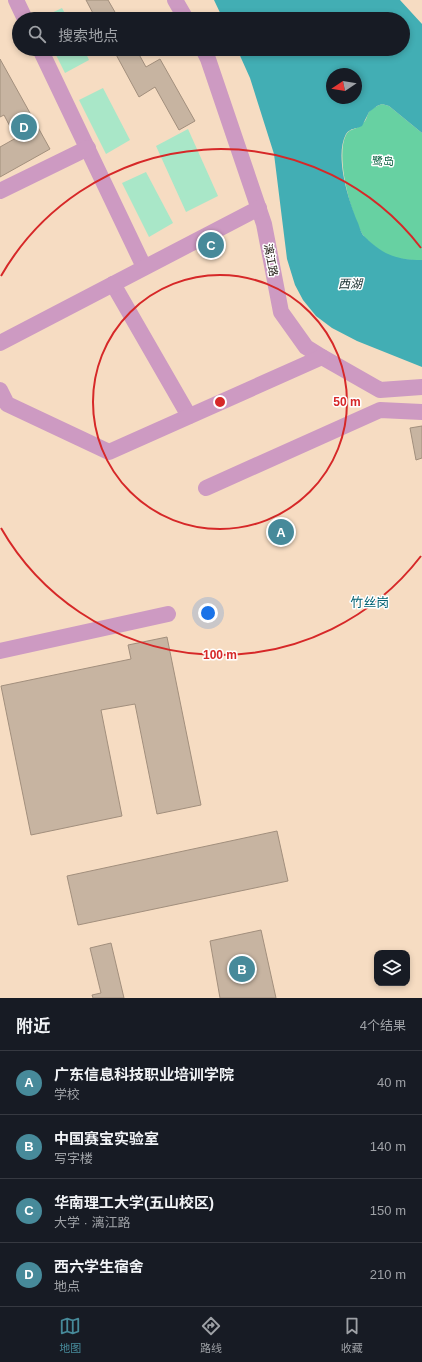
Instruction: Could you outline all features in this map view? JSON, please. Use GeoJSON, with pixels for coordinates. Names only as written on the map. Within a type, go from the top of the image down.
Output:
{"type":"FeatureCollection","features":[{"type":"Feature","properties":{"kind":"street"},"geometry":{"type":"LineString","coordinates":[[16,0],[22,12]]}},
{"type":"Feature","properties":{"kind":"street"},"geometry":{"type":"LineString","coordinates":[[175,0],[182,12]]}},
{"type":"Feature","properties":{"kind":"street"},"geometry":{"type":"LineString","coordinates":[[43,56],[144,268]]}},
{"type":"Feature","properties":{"kind":"street","name":"漓江路"},"geometry":{"type":"LineString","coordinates":[[206,56],[264,224],[281,312],[306,347],[380,390],[422,387]]}},
{"type":"Feature","properties":{"kind":"street"},"geometry":{"type":"LineString","coordinates":[[0,192],[88,148]]}},
{"type":"Feature","properties":{"kind":"street"},"geometry":{"type":"LineString","coordinates":[[0,343],[258,208]]}},
{"type":"Feature","properties":{"kind":"street"},"geometry":{"type":"LineString","coordinates":[[113,284],[189,416]]}},
{"type":"Feature","properties":{"kind":"street"},"geometry":{"type":"LineString","coordinates":[[0,390],[7,404],[109,452],[322,357]]}},
{"type":"Feature","properties":{"kind":"street"},"geometry":{"type":"LineString","coordinates":[[206,488],[380,410],[422,412]]}},
{"type":"Feature","properties":{"kind":"street"},"geometry":{"type":"LineString","coordinates":[[0,651],[168,614]]}},
{"type":"Feature","properties":{"kind":"shaded area"},"geometry":{"type":"Polygon","coordinates":[[[0,0],[422,0],[422,998],[0,998],[0,0]]]}},
{"type":"Feature","properties":{"kind":"green space"},"geometry":{"type":"Polygon","coordinates":[[[62,8],[64,12],[54,12],[62,8]]]}},
{"type":"Feature","properties":{"kind":"green space"},"geometry":{"type":"Polygon","coordinates":[[[56,56],[87,56],[89,60],[65,73],[56,56]]]}},
{"type":"Feature","properties":{"kind":"green space"},"geometry":{"type":"Polygon","coordinates":[[[103,88],[130,140],[106,154],[79,100],[103,88]]]}},
{"type":"Feature","properties":{"kind":"green space","name":"鹭岛"},"geometry":{"type":"Polygon","coordinates":[[[382,104],[389,106],[422,133],[422,260],[399,259],[384,253],[373,245],[363,235],[358,226],[349,200],[343,171],[342,157],[346,135],[365,121],[368,113],[372,109],[382,104]]]}},
{"type":"Feature","properties":{"kind":"green space"},"geometry":{"type":"Polygon","coordinates":[[[188,129],[218,196],[186,212],[156,146],[188,129]]]}},
{"type":"Feature","properties":{"kind":"green space"},"geometry":{"type":"Polygon","coordinates":[[[146,172],[173,223],[149,237],[122,183],[146,172]]]}},
{"type":"Feature","properties":{"kind":"water","name":"西湖"},"geometry":{"type":"Polygon","coordinates":[[[214,0],[400,0],[422,24],[422,133],[389,106],[382,104],[377,106],[369,112],[362,126],[351,130],[346,134],[343,143],[342,166],[347,191],[354,214],[364,236],[378,248],[391,255],[405,259],[422,260],[422,367],[357,341],[332,328],[316,316],[303,300],[295,285],[287,259],[274,154],[250,78],[240,56],[410,56],[410,12],[220,12],[214,0]]]}},
{"type":"Feature","properties":{"kind":"building"},"geometry":{"type":"Polygon","coordinates":[[[86,0],[108,0],[115,12],[92,12],[86,0]]]}},
{"type":"Feature","properties":{"kind":"building"},"geometry":{"type":"Polygon","coordinates":[[[117,56],[140,56],[146,67],[160,59],[195,121],[179,130],[155,87],[139,97],[117,56]]]}},
{"type":"Feature","properties":{"kind":"building"},"geometry":{"type":"Polygon","coordinates":[[[0,59],[50,149],[0,177],[0,147],[16,138],[4,115],[0,117],[0,59]]]}},
{"type":"Feature","properties":{"kind":"building"},"geometry":{"type":"Polygon","coordinates":[[[422,426],[422,458],[416,460],[410,428],[422,426]]]}},
{"type":"Feature","properties":{"kind":"building"},"geometry":{"type":"Polygon","coordinates":[[[167,637],[201,805],[157,814],[135,704],[101,710],[122,816],[31,835],[1,686],[131,659],[128,645],[167,637]]]}},
{"type":"Feature","properties":{"kind":"building"},"geometry":{"type":"Polygon","coordinates":[[[277,831],[288,881],[78,925],[67,876],[277,831]]]}},
{"type":"Feature","properties":{"kind":"building"},"geometry":{"type":"Polygon","coordinates":[[[261,930],[276,998],[220,998],[210,941],[261,930]]]}},
{"type":"Feature","properties":{"kind":"building"},"geometry":{"type":"Polygon","coordinates":[[[111,943],[124,998],[93,998],[92,995],[101,993],[90,948],[111,943]]]}},
{"type":"Feature","properties":{"kind":"place","name":"西六学生宿舍"},"geometry":{"type":"Point","coordinates":[24,127]}},
{"type":"Feature","properties":{"kind":"place","name":"华南理工大学(五山校区)"},"geometry":{"type":"Point","coordinates":[211,245]}},
{"type":"Feature","properties":{"kind":"place","name":"广东信息科技职业培训学院"},"geometry":{"type":"Point","coordinates":[281,532]}},
{"type":"Feature","properties":{"kind":"place","name":"中国赛宝实验室"},"geometry":{"type":"Point","coordinates":[242,969]}},
{"type":"Feature","properties":{"kind":"district","name":"竹丝岗"},"geometry":{"type":"Point","coordinates":[370,602]}}]}
